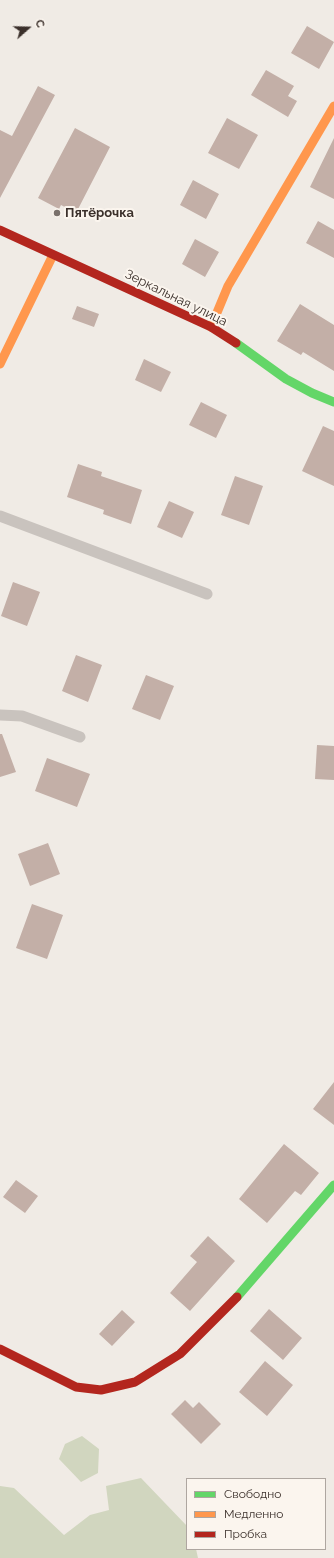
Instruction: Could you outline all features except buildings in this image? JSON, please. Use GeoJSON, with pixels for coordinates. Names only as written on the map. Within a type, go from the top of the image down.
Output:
{"type":"FeatureCollection","features":[{"type":"Feature","properties":{"kind":"street"},"geometry":{"type":"LineString","coordinates":[[211,327],[228,286],[334,106]]}},
{"type":"Feature","properties":{"kind":"street","name":"Зеркальная улица"},"geometry":{"type":"LineString","coordinates":[[0,230],[211,327],[248,351],[286,379],[312,393],[334,402]]}},
{"type":"Feature","properties":{"kind":"street"},"geometry":{"type":"LineString","coordinates":[[0,364],[53,255]]}},
{"type":"Feature","properties":{"kind":"street"},"geometry":{"type":"LineString","coordinates":[[0,1349],[76,1387],[101,1390],[135,1382],[180,1354],[233,1301],[334,1185]]}},
{"type":"Feature","properties":{"kind":"lane"},"geometry":{"type":"LineString","coordinates":[[0,516],[207,594]]}},
{"type":"Feature","properties":{"kind":"lane"},"geometry":{"type":"LineString","coordinates":[[0,715],[22,716],[80,737]]}},
{"type":"Feature","properties":{"kind":"green space"},"geometry":{"type":"Polygon","coordinates":[[[82,1436],[99,1449],[98,1473],[81,1482],[59,1459],[65,1444],[82,1436]]]}},
{"type":"Feature","properties":{"kind":"green space"},"geometry":{"type":"Polygon","coordinates":[[[141,1478],[186,1525],[186,1550],[196,1550],[198,1558],[0,1558],[0,1486],[14,1488],[64,1535],[90,1515],[109,1510],[106,1486],[141,1478]]]}},
{"type":"Feature","properties":{"kind":"traffic: fast"},"geometry":{"type":"LineString","coordinates":[[236,343],[286,379],[312,393],[334,402]]}},
{"type":"Feature","properties":{"kind":"traffic: fast"},"geometry":{"type":"LineString","coordinates":[[237,1297],[334,1185]]}},
{"type":"Feature","properties":{"kind":"traffic: slow"},"geometry":{"type":"LineString","coordinates":[[211,327],[228,286],[334,106]]}},
{"type":"Feature","properties":{"kind":"traffic: slow"},"geometry":{"type":"LineString","coordinates":[[0,364],[53,255]]}},
{"type":"Feature","properties":{"kind":"traffic: jam"},"geometry":{"type":"LineString","coordinates":[[0,230],[211,327],[236,343]]}},
{"type":"Feature","properties":{"kind":"traffic: jam"},"geometry":{"type":"LineString","coordinates":[[0,1349],[76,1387],[101,1390],[135,1382],[180,1354],[237,1297]]}},
{"type":"Feature","properties":{"kind":"place","name":"Пятёрочка"},"geometry":{"type":"Point","coordinates":[57,213]}}]}
